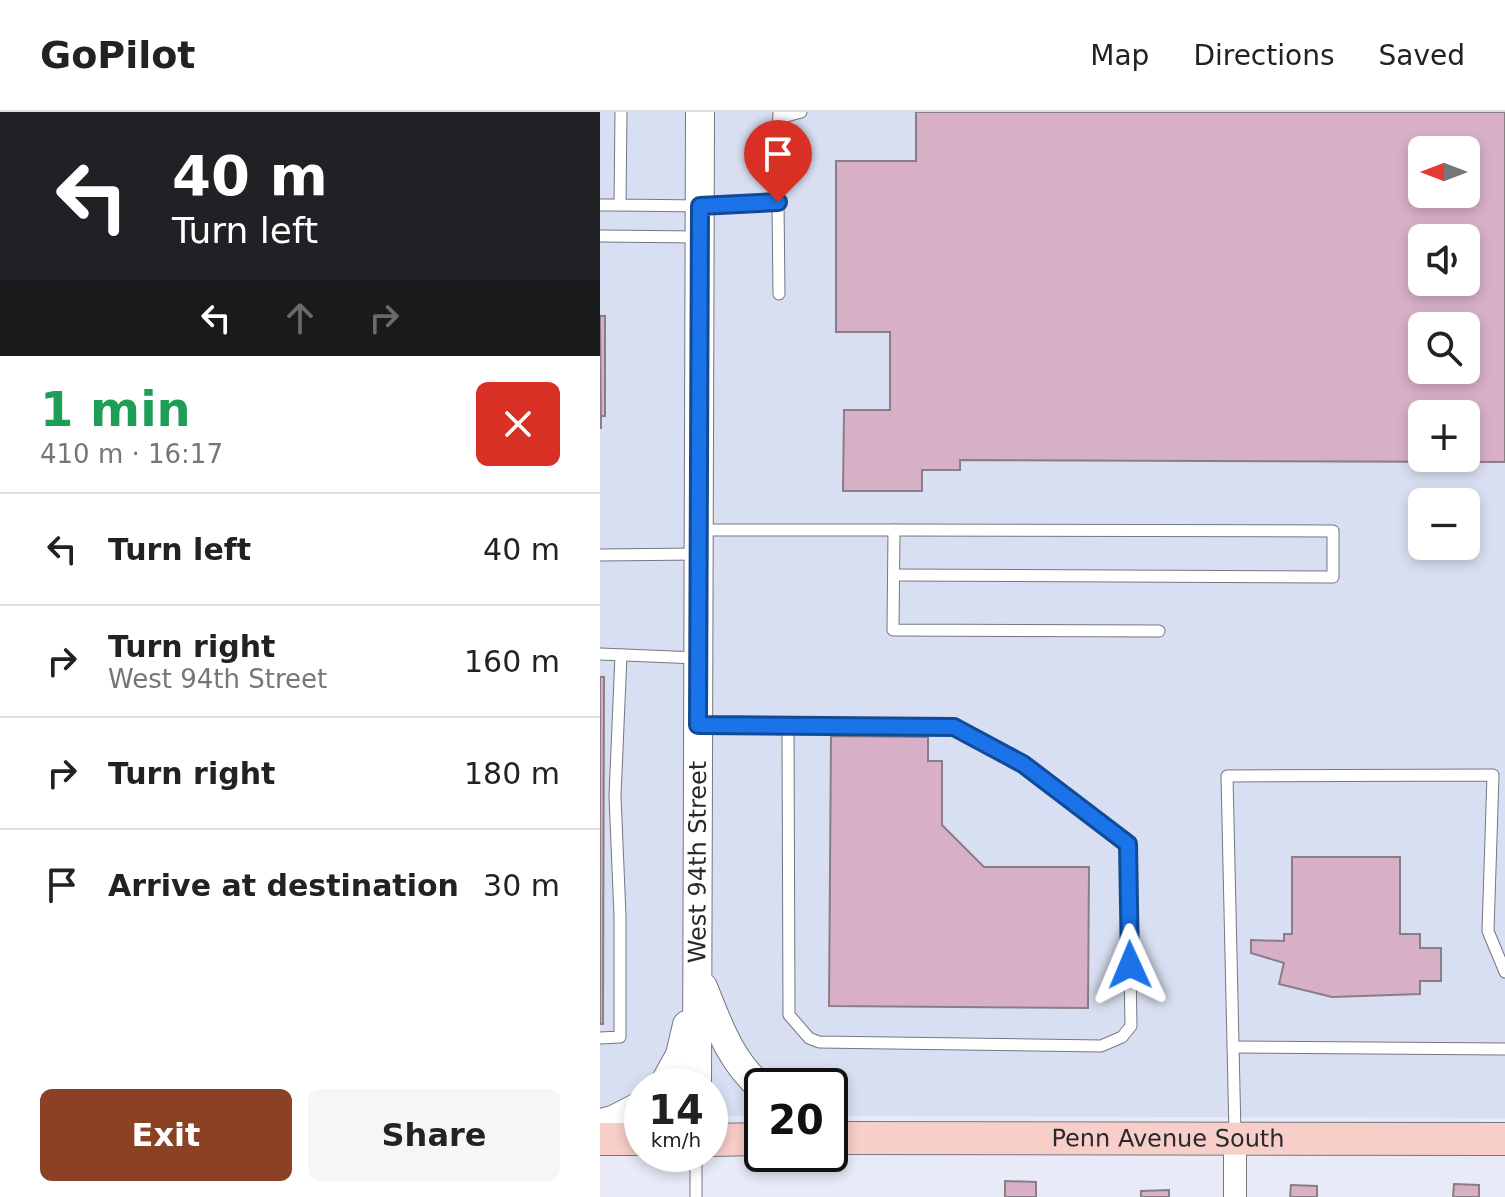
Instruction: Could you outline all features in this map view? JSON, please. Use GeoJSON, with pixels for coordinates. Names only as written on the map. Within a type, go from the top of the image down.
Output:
{"type":"FeatureCollection","features":[{"type":"Feature","properties":{"kind":"main road","name":"Penn Avenue South"},"geometry":{"type":"LineString","coordinates":[[848,1138],[1505,1139]]}},
{"type":"Feature","properties":{"kind":"main road"},"geometry":{"type":"LineString","coordinates":[[600,1139],[624,1139]]}},
{"type":"Feature","properties":{"kind":"street","name":"West 94th Street"},"geometry":{"type":"LineString","coordinates":[[697,1068],[700,112]]}},
{"type":"Feature","properties":{"kind":"street"},"geometry":{"type":"LineString","coordinates":[[673,1068],[680,1055],[697,973]]}},
{"type":"Feature","properties":{"kind":"street"},"geometry":{"type":"LineString","coordinates":[[697,973],[721,1033],[744,1072]]}},
{"type":"Feature","properties":{"kind":"street"},"geometry":{"type":"LineString","coordinates":[[600,1123],[624,1114]]}},
{"type":"Feature","properties":{"kind":"street"},"geometry":{"type":"LineString","coordinates":[[848,1129],[883,1138]]}},
{"type":"Feature","properties":{"kind":"street"},"geometry":{"type":"LineString","coordinates":[[1235,1139],[1235,1197]]}},
{"type":"Feature","properties":{"kind":"lane"},"geometry":{"type":"LineString","coordinates":[[620,205],[621,112]]}},
{"type":"Feature","properties":{"kind":"lane"},"geometry":{"type":"LineString","coordinates":[[779,294],[779,115],[801,112]]}},
{"type":"Feature","properties":{"kind":"lane"},"geometry":{"type":"LineString","coordinates":[[600,205],[700,206],[778,202]]}},
{"type":"Feature","properties":{"kind":"lane"},"geometry":{"type":"LineString","coordinates":[[600,236],[700,237]]}},
{"type":"Feature","properties":{"kind":"lane"},"geometry":{"type":"LineString","coordinates":[[894,530],[893,630],[1159,631]]}},
{"type":"Feature","properties":{"kind":"lane"},"geometry":{"type":"LineString","coordinates":[[600,555],[698,542],[894,530],[1333,531],[1333,577],[894,575]]}},
{"type":"Feature","properties":{"kind":"lane"},"geometry":{"type":"LineString","coordinates":[[600,654],[698,658]]}},
{"type":"Feature","properties":{"kind":"lane"},"geometry":{"type":"LineString","coordinates":[[600,1038],[620,1037],[620,916],[615,796],[621,655]]}},
{"type":"Feature","properties":{"kind":"lane"},"geometry":{"type":"LineString","coordinates":[[698,725],[954,727],[1023,764],[1128,844],[1131,1026],[1122,1037],[1101,1046],[819,1042],[809,1038],[789,1015],[788,726]]}},
{"type":"Feature","properties":{"kind":"lane"},"geometry":{"type":"LineString","coordinates":[[1235,1139],[1227,776],[1493,775],[1488,931],[1505,972]]}},
{"type":"Feature","properties":{"kind":"lane"},"geometry":{"type":"LineString","coordinates":[[1233,1047],[1505,1049]]}},
{"type":"Feature","properties":{"kind":"lane"},"geometry":{"type":"LineString","coordinates":[[696,1172],[696,1197]]}},
{"type":"Feature","properties":{"kind":"shaded area"},"geometry":{"type":"Polygon","coordinates":[[[600,112],[1505,112],[1505,1118],[848,1116],[848,1068],[744,1068],[744,1116],[728,1116],[728,1068],[624,1068],[624,1115],[600,1115],[600,112]]]}},
{"type":"Feature","properties":{"kind":"building"},"geometry":{"type":"Polygon","coordinates":[[[916,112],[1505,112],[1505,462],[1480,462],[1480,400],[1408,400],[1408,462],[960,460],[960,470],[922,470],[922,491],[843,491],[844,410],[890,410],[890,332],[836,332],[836,161],[916,161],[916,112]]]}},
{"type":"Feature","properties":{"kind":"building"},"geometry":{"type":"Polygon","coordinates":[[[600,316],[605,316],[605,416],[601,416],[601,429],[600,316]]]}},
{"type":"Feature","properties":{"kind":"building"},"geometry":{"type":"Polygon","coordinates":[[[600,677],[604,677],[603,1024],[600,1024],[600,677]]]}},
{"type":"Feature","properties":{"kind":"building"},"geometry":{"type":"Polygon","coordinates":[[[831,736],[928,737],[928,761],[942,761],[942,825],[984,867],[1089,867],[1088,1008],[829,1006],[831,736]]]}},
{"type":"Feature","properties":{"kind":"building"},"geometry":{"type":"Polygon","coordinates":[[[1292,857],[1400,857],[1400,934],[1420,934],[1420,948],[1441,948],[1441,981],[1420,981],[1420,994],[1332,997],[1279,984],[1284,963],[1251,953],[1251,940],[1284,941],[1284,934],[1292,934],[1292,857]]]}},
{"type":"Feature","properties":{"kind":"building"},"geometry":{"type":"Polygon","coordinates":[[[1005,1181],[1036,1182],[1036,1197],[1005,1197],[1005,1181]]]}},
{"type":"Feature","properties":{"kind":"building"},"geometry":{"type":"Polygon","coordinates":[[[1454,1184],[1479,1185],[1479,1197],[1453,1197],[1454,1184]]]}},
{"type":"Feature","properties":{"kind":"building"},"geometry":{"type":"Polygon","coordinates":[[[1291,1185],[1317,1186],[1317,1197],[1290,1197],[1291,1185]]]}},
{"type":"Feature","properties":{"kind":"building"},"geometry":{"type":"Polygon","coordinates":[[[1169,1190],[1169,1197],[1141,1197],[1141,1191],[1169,1190]]]}},
{"type":"Feature","properties":{"kind":"route"},"geometry":{"type":"LineString","coordinates":[[778,202],[700,206],[698,725],[954,727],[1023,764],[1128,844],[1130,965]]}}]}
